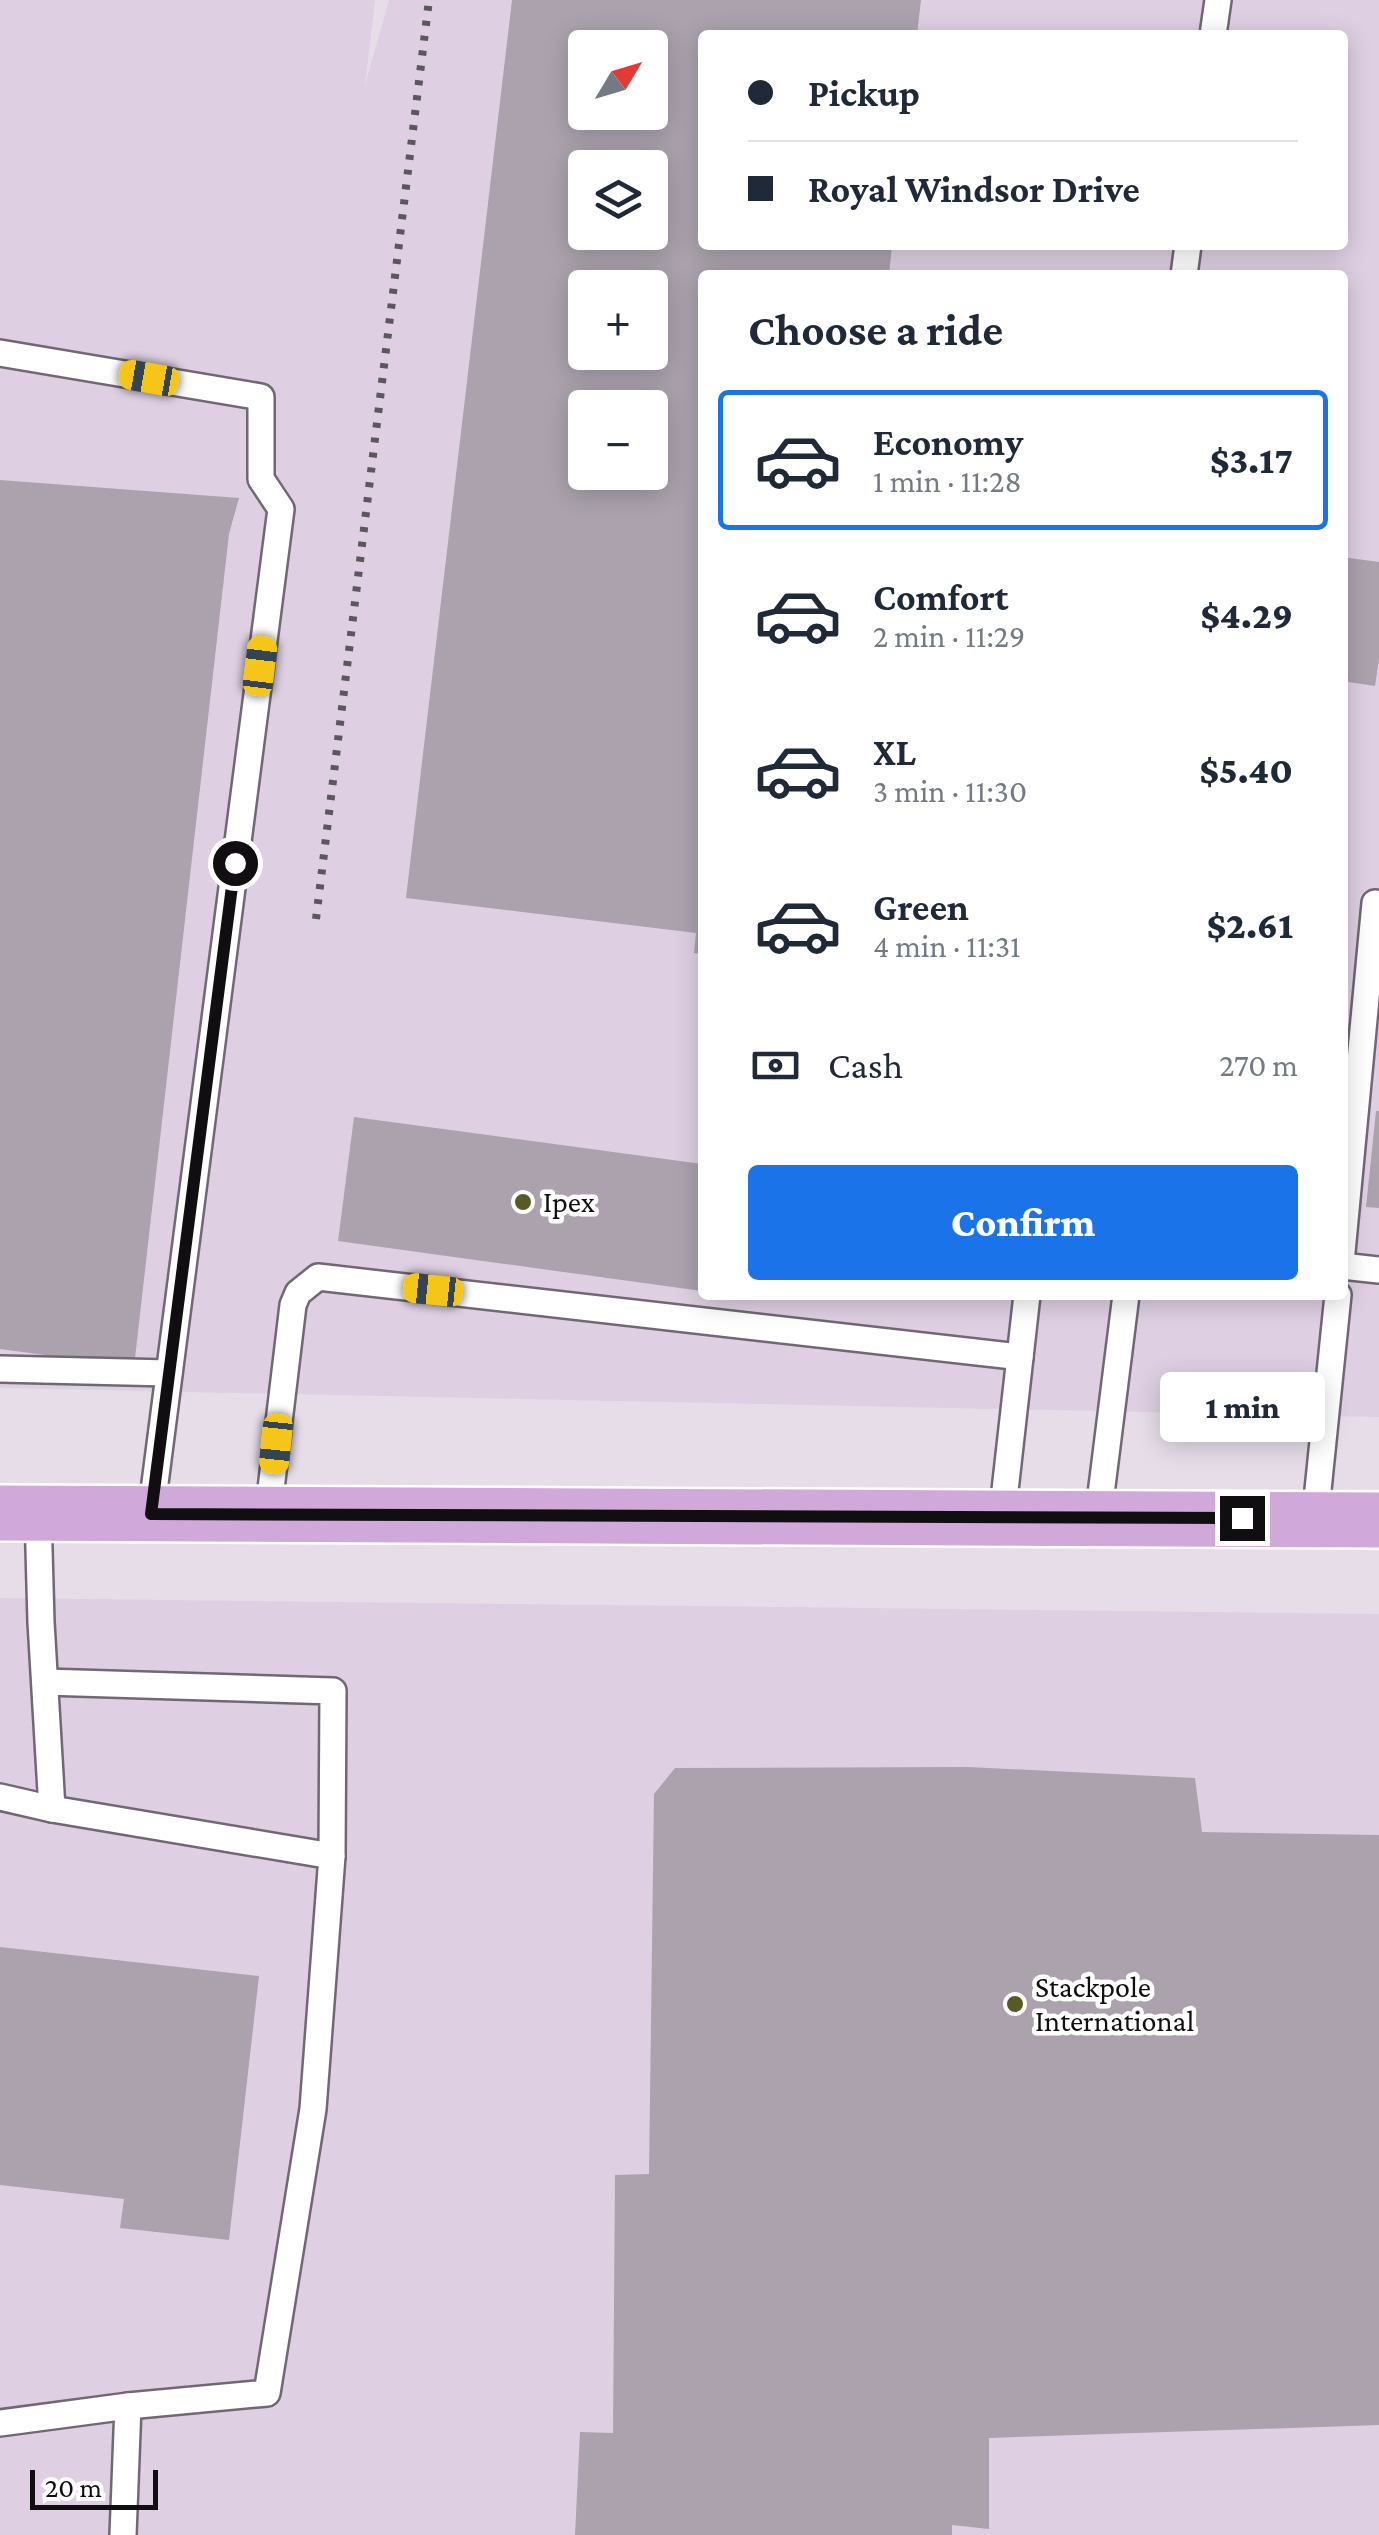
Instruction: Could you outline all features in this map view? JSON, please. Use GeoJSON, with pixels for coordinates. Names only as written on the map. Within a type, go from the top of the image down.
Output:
{"type":"FeatureCollection","features":[{"type":"Feature","properties":{"kind":"main road"},"geometry":{"type":"LineString","coordinates":[[19,1513],[1379,1520]]}},
{"type":"Feature","properties":{"kind":"lane"},"geometry":{"type":"LineString","coordinates":[[1215,30],[1218,0]]}},
{"type":"Feature","properties":{"kind":"lane"},"geometry":{"type":"LineString","coordinates":[[0,353],[260,397],[261,479],[280,510],[151,1514]]}},
{"type":"Feature","properties":{"kind":"lane"},"geometry":{"type":"LineString","coordinates":[[1348,1190],[1376,903],[1379,904]]}},
{"type":"Feature","properties":{"kind":"lane"},"geometry":{"type":"LineString","coordinates":[[1348,1267],[1379,1270]]}},
{"type":"Feature","properties":{"kind":"lane"},"geometry":{"type":"LineString","coordinates":[[268,1514],[293,1305],[298,1293],[318,1277],[1020,1357]]}},
{"type":"Feature","properties":{"kind":"lane"},"geometry":{"type":"LineString","coordinates":[[1002,1517],[1026,1300]]}},
{"type":"Feature","properties":{"kind":"lane"},"geometry":{"type":"LineString","coordinates":[[1098,1518],[1125,1300]]}},
{"type":"Feature","properties":{"kind":"lane"},"geometry":{"type":"LineString","coordinates":[[1315,1518],[1337,1300]]}},
{"type":"Feature","properties":{"kind":"lane"},"geometry":{"type":"LineString","coordinates":[[0,1368],[169,1373]]}},
{"type":"Feature","properties":{"kind":"lane"},"geometry":{"type":"LineString","coordinates":[[19,1513],[45,1682],[52,1810]]}},
{"type":"Feature","properties":{"kind":"lane"},"geometry":{"type":"LineString","coordinates":[[0,2424],[128,2406],[267,2393],[312,2109],[332,1856],[333,1691],[45,1682]]}},
{"type":"Feature","properties":{"kind":"lane"},"geometry":{"type":"LineString","coordinates":[[0,1796],[52,1810],[332,1856]]}},
{"type":"Feature","properties":{"kind":"lane"},"geometry":{"type":"LineString","coordinates":[[122,2535],[128,2406]]}},
{"type":"Feature","properties":{"kind":"shaded area"},"geometry":{"type":"Polygon","coordinates":[[[0,0],[375,0],[365,85],[389,0],[1379,0],[1379,1417],[0,1388],[0,0]]]}},
{"type":"Feature","properties":{"kind":"shaded area"},"geometry":{"type":"Polygon","coordinates":[[[0,1598],[1379,1614],[1379,2535],[0,2535],[0,1598]]]}},
{"type":"Feature","properties":{"kind":"building"},"geometry":{"type":"Polygon","coordinates":[[[512,0],[921,0],[918,30],[698,30],[698,250],[892,250],[890,270],[698,270],[698,954],[694,953],[696,933],[406,898],[512,0]]]}},
{"type":"Feature","properties":{"kind":"building"},"geometry":{"type":"Polygon","coordinates":[[[0,480],[239,498],[229,534],[134,1367],[0,1349],[0,480]]]}},
{"type":"Feature","properties":{"kind":"building"},"geometry":{"type":"Polygon","coordinates":[[[1348,558],[1379,562],[1379,659],[1375,686],[1348,682],[1348,558]]]}},
{"type":"Feature","properties":{"kind":"building"},"geometry":{"type":"Polygon","coordinates":[[[1379,1111],[1379,1208],[1366,1207],[1379,1111]]]}},
{"type":"Feature","properties":{"kind":"building","name":"Ipex"},"geometry":{"type":"Polygon","coordinates":[[[354,1117],[698,1163],[698,1290],[338,1241],[354,1117]]]}},
{"type":"Feature","properties":{"kind":"building","name":"Stackpole International"},"geometry":{"type":"Polygon","coordinates":[[[968,1767],[1195,1778],[1202,1832],[1379,1835],[1379,2425],[989,2438],[989,2529],[952,2525],[952,2535],[575,2535],[580,2432],[613,2433],[615,2175],[649,2174],[654,1794],[675,1768],[968,1767]]]}},
{"type":"Feature","properties":{"kind":"building"},"geometry":{"type":"Polygon","coordinates":[[[0,1947],[259,1976],[229,2240],[120,2228],[124,2199],[0,2185],[0,1947]]]}},
{"type":"Feature","properties":{"kind":"railway"},"geometry":{"type":"LineString","coordinates":[[316,919],[429,0]]}},
{"type":"Feature","properties":{"kind":"place","name":"Ipex"},"geometry":{"type":"Point","coordinates":[523,1202]}},
{"type":"Feature","properties":{"kind":"place","name":"Stackpole International"},"geometry":{"type":"Point","coordinates":[1015,2004]}},
{"type":"Feature","properties":{"kind":"route"},"geometry":{"type":"LineString","coordinates":[[235,863],[151,1514],[1242,1518]]}}]}
